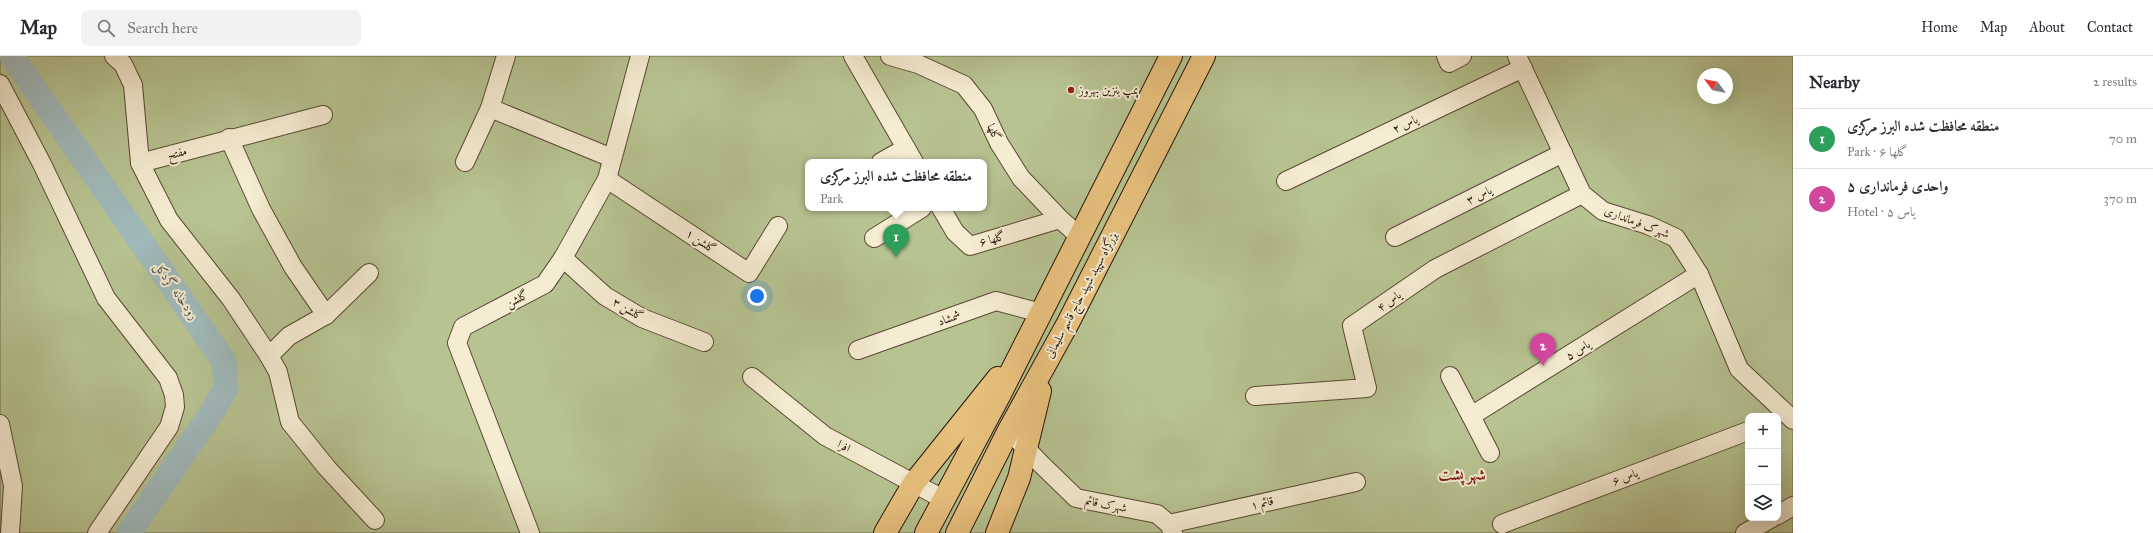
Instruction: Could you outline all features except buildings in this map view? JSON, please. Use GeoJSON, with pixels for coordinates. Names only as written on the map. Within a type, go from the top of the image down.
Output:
{"type":"FeatureCollection","features":[{"type":"Feature","properties":{"kind":"highway"},"geometry":{"type":"LineString","coordinates":[[926,533],[1024,348],[1079,236],[1171,56]]}},
{"type":"Feature","properties":{"kind":"highway","name":"بزرگراه سپهبد شهید حاج قاسم سلیمانی"},"geometry":{"type":"LineString","coordinates":[[957,533],[1204,56]]}},
{"type":"Feature","properties":{"kind":"highway"},"geometry":{"type":"LineString","coordinates":[[885,533],[914,482],[1024,348]]}},
{"type":"Feature","properties":{"kind":"highway"},"geometry":{"type":"LineString","coordinates":[[997,533],[1019,478],[1025,448],[1049,357]]}},
{"type":"Feature","properties":{"kind":"street"},"geometry":{"type":"LineString","coordinates":[[114,56],[123,64],[133,85],[140,163],[169,220],[232,299],[269,356],[278,372],[290,422],[327,468],[376,520]]}},
{"type":"Feature","properties":{"kind":"street"},"geometry":{"type":"LineString","coordinates":[[465,162],[490,108],[506,56]]}},
{"type":"Feature","properties":{"kind":"street","name":"گلشن"},"geometry":{"type":"LineString","coordinates":[[530,533],[457,343],[462,327],[545,284],[562,258],[606,178],[640,56]]}},
{"type":"Feature","properties":{"kind":"street"},"geometry":{"type":"LineString","coordinates":[[853,56],[910,155],[893,159]]}},
{"type":"Feature","properties":{"kind":"street","name":"گلها"},"geometry":{"type":"LineString","coordinates":[[890,56],[918,64],[964,85],[983,109],[999,143],[1022,178],[1060,220],[1079,236]]}},
{"type":"Feature","properties":{"kind":"street"},"geometry":{"type":"LineString","coordinates":[[1446,56],[1449,63],[1462,56]]}},
{"type":"Feature","properties":{"kind":"street","name":"شهرک فرمانداری"},"geometry":{"type":"LineString","coordinates":[[1520,62],[1582,194],[1603,211],[1648,225],[1676,238],[1699,274],[1739,369],[1787,418]]}},
{"type":"Feature","properties":{"kind":"street","name":"یاس ۲"},"geometry":{"type":"LineString","coordinates":[[1286,180],[1520,62]]}},
{"type":"Feature","properties":{"kind":"street"},"geometry":{"type":"LineString","coordinates":[[0,84],[42,164],[106,298],[168,378],[174,394],[175,407],[169,427],[96,533]]}},
{"type":"Feature","properties":{"kind":"street"},"geometry":{"type":"LineString","coordinates":[[490,108],[612,158]]}},
{"type":"Feature","properties":{"kind":"street","name":"مفتح"},"geometry":{"type":"LineString","coordinates":[[140,163],[229,138],[323,115]]}},
{"type":"Feature","properties":{"kind":"street"},"geometry":{"type":"LineString","coordinates":[[229,138],[261,209],[293,267],[326,315]]}},
{"type":"Feature","properties":{"kind":"street","name":"یاس ۳"},"geometry":{"type":"LineString","coordinates":[[1395,237],[1563,153]]}},
{"type":"Feature","properties":{"kind":"street","name":"گلشن ۱"},"geometry":{"type":"LineString","coordinates":[[606,178],[749,273],[778,226]]}},
{"type":"Feature","properties":{"kind":"street","name":"یاس ۴"},"geometry":{"type":"LineString","coordinates":[[1255,396],[1367,388],[1352,326],[1435,269],[1582,194]]}},
{"type":"Feature","properties":{"kind":"street"},"geometry":{"type":"LineString","coordinates":[[874,238],[917,211]]}},
{"type":"Feature","properties":{"kind":"street","name":"گلها ۶"},"geometry":{"type":"LineString","coordinates":[[943,211],[954,232],[970,246],[1060,220]]}},
{"type":"Feature","properties":{"kind":"street","name":"گلشن ۳"},"geometry":{"type":"LineString","coordinates":[[562,258],[606,296],[642,318],[704,342]]}},
{"type":"Feature","properties":{"kind":"street"},"geometry":{"type":"LineString","coordinates":[[269,356],[289,336],[326,315],[369,273]]}},
{"type":"Feature","properties":{"kind":"street","name":"یاس ۵"},"geometry":{"type":"LineString","coordinates":[[1471,416],[1699,274]]}},
{"type":"Feature","properties":{"kind":"street","name":"شمشاد"},"geometry":{"type":"LineString","coordinates":[[858,350],[996,301],[1041,313]]}},
{"type":"Feature","properties":{"kind":"street"},"geometry":{"type":"LineString","coordinates":[[1450,376],[1490,453]]}},
{"type":"Feature","properties":{"kind":"street","name":"افرا"},"geometry":{"type":"LineString","coordinates":[[752,377],[825,436],[914,482],[944,500]]}},
{"type":"Feature","properties":{"kind":"street"},"geometry":{"type":"LineString","coordinates":[[0,424],[13,486],[7,525]]}},
{"type":"Feature","properties":{"kind":"street","name":"شهرک قائم"},"geometry":{"type":"LineString","coordinates":[[1009,430],[1025,448],[1076,498],[1157,514],[1171,529]]}},
{"type":"Feature","properties":{"kind":"street","name":"یاس ۶"},"geometry":{"type":"LineString","coordinates":[[1502,524],[1745,432]]}},
{"type":"Feature","properties":{"kind":"street","name":"قائم ۱"},"geometry":{"type":"LineString","coordinates":[[1171,529],[1356,482]]}},
{"type":"Feature","properties":{"kind":"street"},"geometry":{"type":"LineString","coordinates":[[1781,513],[1793,506]]}},
{"type":"Feature","properties":{"kind":"street"},"geometry":{"type":"LineString","coordinates":[[1745,533],[1767,521]]}},
{"type":"Feature","properties":{"kind":"green space"},"geometry":{"type":"Polygon","coordinates":[[[0,56],[1793,56],[1793,533],[0,533],[0,56]]]}},
{"type":"Feature","properties":{"kind":"waterway","name":"رودخانه گردکل"},"geometry":{"type":"LineString","coordinates":[[12,56],[224,361],[226,388],[213,411],[129,533]]}},
{"type":"Feature","properties":{"kind":"place","name":"پمپ بنزین بهروز"},"geometry":{"type":"Point","coordinates":[1071,90]}},
{"type":"Feature","properties":{"kind":"place","name":"منطقه محافظت شده البرز مرکزی"},"geometry":{"type":"Point","coordinates":[896,257]}},
{"type":"Feature","properties":{"kind":"place","name":"۵ واحدی فرمانداری"},"geometry":{"type":"Point","coordinates":[1543,366]}},
{"type":"Feature","properties":{"kind":"district","name":"شهر پشت"},"geometry":{"type":"Point","coordinates":[1462,474]}}]}
